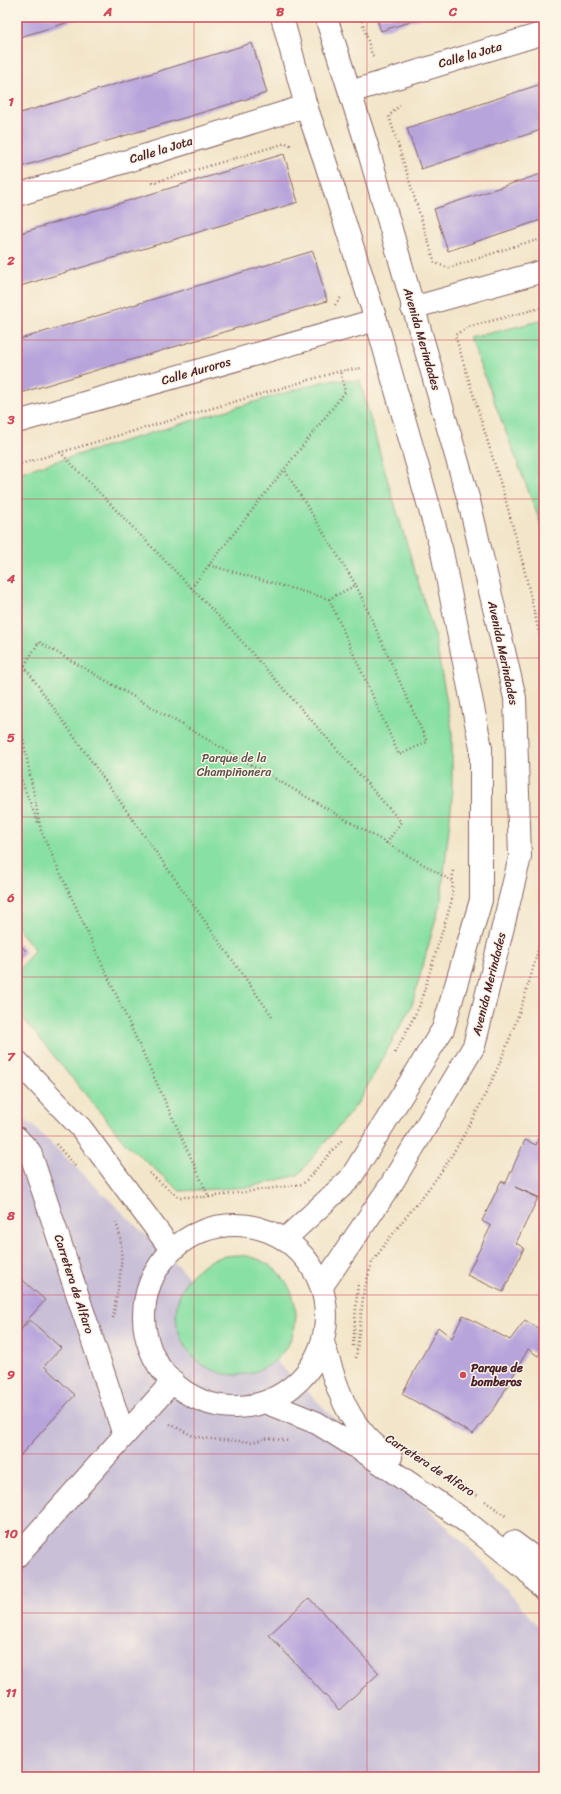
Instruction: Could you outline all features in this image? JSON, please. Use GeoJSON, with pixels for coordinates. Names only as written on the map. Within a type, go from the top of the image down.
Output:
{"type":"FeatureCollection","features":[{"type":"Feature","properties":{"kind":"main road"},"geometry":{"type":"LineString","coordinates":[[282,17],[306,106],[326,161],[376,320],[442,552],[481,748],[481,900],[443,1029],[350,1179],[285,1239]]}},
{"type":"Feature","properties":{"kind":"main road","name":"Avenida Merindades"},"geometry":{"type":"LineString","coordinates":[[322,1286],[392,1183],[474,1046],[520,857],[515,698],[469,501],[412,308],[368,149],[326,17]]}},
{"type":"Feature","properties":{"kind":"main road","name":"Calle la Jota"},"geometry":{"type":"LineString","coordinates":[[350,92],[544,34]]}},
{"type":"Feature","properties":{"kind":"main road","name":"Calle la Jota"},"geometry":{"type":"LineString","coordinates":[[17,195],[306,106]]}},
{"type":"Feature","properties":{"kind":"main road"},"geometry":{"type":"LineString","coordinates":[[412,308],[544,271]]}},
{"type":"Feature","properties":{"kind":"main road","name":"Calle Auroros"},"geometry":{"type":"LineString","coordinates":[[17,422],[376,320]]}},
{"type":"Feature","properties":{"kind":"main road"},"geometry":{"type":"LineString","coordinates":[[20,1070],[81,1128],[172,1249]]}},
{"type":"Feature","properties":{"kind":"main road","name":"Carretera de Alfaro"},"geometry":{"type":"LineString","coordinates":[[17,1138],[30,1152],[124,1435]]}},
{"type":"Feature","properties":{"kind":"main road"},"geometry":{"type":"LineString","coordinates":[[221,1225],[254,1226],[285,1239],[307,1259],[322,1286],[326,1304],[327,1323],[323,1342],[311,1368],[291,1388],[265,1402],[237,1408],[209,1404],[183,1391],[160,1368],[146,1339],[143,1307],[152,1276],[172,1249],[194,1234],[221,1225]]}},
{"type":"Feature","properties":{"kind":"main road","name":"Carretera de Alfaro"},"geometry":{"type":"LineString","coordinates":[[323,1342],[338,1392],[357,1426],[385,1452],[416,1472],[544,1565]]}},
{"type":"Feature","properties":{"kind":"main road"},"geometry":{"type":"LineString","coordinates":[[17,1556],[173,1381]]}},
{"type":"Feature","properties":{"kind":"main road"},"geometry":{"type":"LineString","coordinates":[[265,1402],[317,1423],[373,1458],[468,1523],[526,1570],[544,1590]]}},
{"type":"Feature","properties":{"kind":"path"},"geometry":{"type":"LineString","coordinates":[[407,103],[400,105],[389,116],[435,263],[449,268],[521,244],[544,239]]}},
{"type":"Feature","properties":{"kind":"path"},"geometry":{"type":"LineString","coordinates":[[145,185],[286,143],[296,148]]}},
{"type":"Feature","properties":{"kind":"path"},"geometry":{"type":"LineString","coordinates":[[544,307],[468,327],[455,335],[505,498],[523,564],[544,654]]}},
{"type":"Feature","properties":{"kind":"path"},"geometry":{"type":"LineString","coordinates":[[17,465],[340,371],[365,367]]}},
{"type":"Feature","properties":{"kind":"path"},"geometry":{"type":"LineString","coordinates":[[191,588],[345,392],[340,371]]}},
{"type":"Feature","properties":{"kind":"path"},"geometry":{"type":"LineString","coordinates":[[60,452],[230,628],[401,822],[386,844]]}},
{"type":"Feature","properties":{"kind":"path"},"geometry":{"type":"LineString","coordinates":[[284,470],[356,585],[426,742],[399,755],[329,599]]}},
{"type":"Feature","properties":{"kind":"path"},"geometry":{"type":"LineString","coordinates":[[209,565],[329,599],[356,585]]}},
{"type":"Feature","properties":{"kind":"path"},"geometry":{"type":"LineString","coordinates":[[17,667],[24,666],[39,642],[452,881]]}},
{"type":"Feature","properties":{"kind":"path"},"geometry":{"type":"LineString","coordinates":[[24,666],[272,1016]]}},
{"type":"Feature","properties":{"kind":"path"},"geometry":{"type":"LineString","coordinates":[[17,708],[41,830]]}},
{"type":"Feature","properties":{"kind":"path"},"geometry":{"type":"LineString","coordinates":[[17,769],[41,830],[209,1197],[303,1184],[343,1139]]}},
{"type":"Feature","properties":{"kind":"path"},"geometry":{"type":"LineString","coordinates":[[395,1054],[419,1007],[452,900],[454,866]]}},
{"type":"Feature","properties":{"kind":"path"},"geometry":{"type":"LineString","coordinates":[[54,1141],[78,1170]]}},
{"type":"Feature","properties":{"kind":"path"},"geometry":{"type":"LineString","coordinates":[[112,1216],[116,1221],[121,1247],[121,1266],[112,1324]]}},
{"type":"Feature","properties":{"kind":"path"},"geometry":{"type":"LineString","coordinates":[[356,1362],[360,1312],[364,1289],[372,1263],[393,1234],[388,1230]]}},
{"type":"Feature","properties":{"kind":"path"},"geometry":{"type":"LineString","coordinates":[[352,1351],[358,1278]]}},
{"type":"Feature","properties":{"kind":"path"},"geometry":{"type":"LineString","coordinates":[[170,1424],[193,1436],[210,1439],[252,1442],[268,1438],[295,1442]]}},
{"type":"Feature","properties":{"kind":"path"},"geometry":{"type":"LineString","coordinates":[[412,1448],[428,1459]]}},
{"type":"Feature","properties":{"kind":"path","name":"Carretera de Alfaro"},"geometry":{"type":"LineString","coordinates":[[454,1480],[509,1518]]}},
{"type":"Feature","properties":{"kind":"shaded area"},"geometry":{"type":"Polygon","coordinates":[[[17,1113],[34,1127],[476,1555],[544,1633],[544,1777],[17,1777],[17,1113]]]}},
{"type":"Feature","properties":{"kind":"green space"},"geometry":{"type":"Polygon","coordinates":[[[544,320],[544,532],[470,338],[544,320]]]}},
{"type":"Feature","properties":{"kind":"green space","name":"Parque de la Champiñonera"},"geometry":{"type":"Polygon","coordinates":[[[328,380],[360,381],[388,482],[435,637],[452,730],[452,800],[441,900],[412,1005],[358,1103],[298,1175],[250,1187],[180,1191],[127,1145],[17,1011],[17,973],[35,949],[17,928],[17,473],[328,380]]]}},
{"type":"Feature","properties":{"kind":"green space"},"geometry":{"type":"Polygon","coordinates":[[[236,1255],[259,1259],[279,1272],[292,1292],[296,1315],[292,1338],[279,1358],[259,1371],[236,1375],[213,1371],[193,1358],[180,1338],[176,1315],[180,1292],[193,1272],[213,1259],[236,1255]]]}},
{"type":"Feature","properties":{"kind":"building"},"geometry":{"type":"Polygon","coordinates":[[[17,17],[85,17],[17,38],[17,17]]]}},
{"type":"Feature","properties":{"kind":"building"},"geometry":{"type":"Polygon","coordinates":[[[376,17],[425,17],[381,31],[376,17]]]}},
{"type":"Feature","properties":{"kind":"building"},"geometry":{"type":"Polygon","coordinates":[[[252,43],[267,93],[17,168],[17,114],[252,43]]]}},
{"type":"Feature","properties":{"kind":"building"},"geometry":{"type":"Polygon","coordinates":[[[544,83],[544,129],[421,169],[407,128],[544,83]]]}},
{"type":"Feature","properties":{"kind":"building"},"geometry":{"type":"Polygon","coordinates":[[[284,154],[298,202],[17,287],[17,234],[284,154]]]}},
{"type":"Feature","properties":{"kind":"building"},"geometry":{"type":"Polygon","coordinates":[[[544,173],[544,219],[448,251],[434,209],[544,173]]]}},
{"type":"Feature","properties":{"kind":"building"},"geometry":{"type":"Polygon","coordinates":[[[313,251],[327,301],[17,394],[17,340],[313,251]]]}},
{"type":"Feature","properties":{"kind":"building"},"geometry":{"type":"Polygon","coordinates":[[[17,942],[26,951],[17,961],[17,942]]]}},
{"type":"Feature","properties":{"kind":"building"},"geometry":{"type":"Polygon","coordinates":[[[544,1126],[544,1195],[543,1199],[515,1187],[538,1198],[516,1243],[524,1248],[503,1292],[467,1275],[491,1226],[482,1221],[501,1181],[506,1183],[525,1140],[536,1145],[544,1126]]]}},
{"type":"Feature","properties":{"kind":"building"},"geometry":{"type":"Polygon","coordinates":[[[17,1275],[45,1300],[17,1332],[17,1275]]]}},
{"type":"Feature","properties":{"kind":"building","name":"Parque de bomberos"},"geometry":{"type":"Polygon","coordinates":[[[463,1315],[510,1340],[525,1320],[544,1332],[544,1347],[538,1356],[528,1349],[496,1406],[473,1434],[402,1394],[438,1327],[452,1338],[463,1315]]]}},
{"type":"Feature","properties":{"kind":"building"},"geometry":{"type":"Polygon","coordinates":[[[30,1320],[61,1348],[44,1366],[75,1395],[17,1459],[17,1334],[30,1320]]]}},
{"type":"Feature","properties":{"kind":"building"},"geometry":{"type":"Polygon","coordinates":[[[309,1598],[379,1673],[339,1710],[269,1635],[309,1598]]]}},
{"type":"Feature","properties":{"kind":"place","name":"Parque de bomberos"},"geometry":{"type":"Point","coordinates":[463,1375]}}]}
